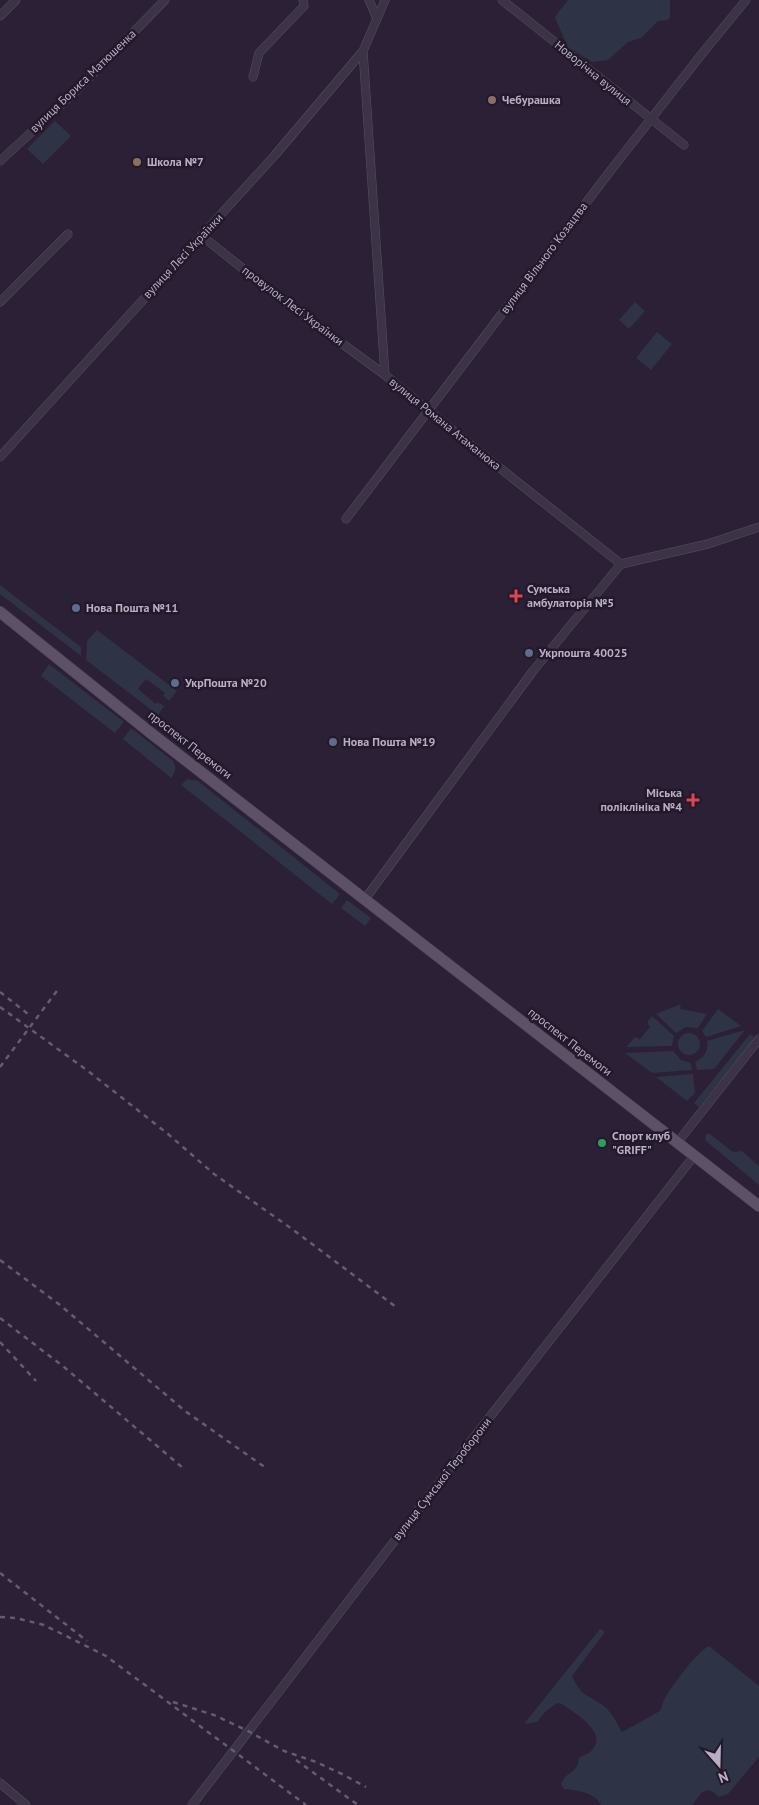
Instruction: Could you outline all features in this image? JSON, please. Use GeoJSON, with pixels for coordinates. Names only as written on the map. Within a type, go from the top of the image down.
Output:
{"type":"FeatureCollection","features":[{"type":"Feature","properties":{"kind":"main road","name":"проспект Перемоги"},"geometry":{"type":"LineString","coordinates":[[0,612],[160,740],[759,1206]]}},
{"type":"Feature","properties":{"kind":"street"},"geometry":{"type":"LineString","coordinates":[[0,16],[16,0]]}},
{"type":"Feature","properties":{"kind":"street","name":"вулиця Бориса Матюшенка"},"geometry":{"type":"LineString","coordinates":[[0,161],[74,92],[166,0]]}},
{"type":"Feature","properties":{"kind":"street"},"geometry":{"type":"LineString","coordinates":[[253,77],[259,53],[304,6],[303,0]]}},
{"type":"Feature","properties":{"kind":"street"},"geometry":{"type":"LineString","coordinates":[[369,0],[377,18]]}},
{"type":"Feature","properties":{"kind":"street","name":"вулиця Романа Атаманюка"},"geometry":{"type":"LineString","coordinates":[[385,0],[363,51],[385,375],[621,564]]}},
{"type":"Feature","properties":{"kind":"street","name":"Новорічна вулиця"},"geometry":{"type":"LineString","coordinates":[[502,0],[684,145]]}},
{"type":"Feature","properties":{"kind":"street","name":"вулиця Вільного Козацтва"},"geometry":{"type":"LineString","coordinates":[[346,519],[611,170],[746,0]]}},
{"type":"Feature","properties":{"kind":"street","name":"вулиця Лесі Українки"},"geometry":{"type":"LineString","coordinates":[[0,457],[275,155],[363,51]]}},
{"type":"Feature","properties":{"kind":"street"},"geometry":{"type":"LineString","coordinates":[[0,302],[68,234]]}},
{"type":"Feature","properties":{"kind":"street","name":"провулок Лесі Українки"},"geometry":{"type":"LineString","coordinates":[[202,236],[276,295],[385,375]]}},
{"type":"Feature","properties":{"kind":"street"},"geometry":{"type":"LineString","coordinates":[[365,899],[533,671],[621,564],[708,544],[759,527]]}},
{"type":"Feature","properties":{"kind":"street"},"geometry":{"type":"LineString","coordinates":[[677,1143],[759,1039]]}},
{"type":"Feature","properties":{"kind":"street","name":"вулиця Сумської Тероборони"},"geometry":{"type":"LineString","coordinates":[[192,1805],[477,1433],[694,1156]]}},
{"type":"Feature","properties":{"kind":"street"},"geometry":{"type":"LineString","coordinates":[[0,1783],[26,1805]]}},
{"type":"Feature","properties":{"kind":"shaded area"},"geometry":{"type":"Polygon","coordinates":[[[568,0],[670,0],[670,17],[668,20],[658,21],[641,38],[628,42],[608,60],[592,62],[568,47],[555,18],[568,0]]]}},
{"type":"Feature","properties":{"kind":"shaded area"},"geometry":{"type":"Polygon","coordinates":[[[55,121],[71,136],[43,164],[27,149],[55,121]]]}},
{"type":"Feature","properties":{"kind":"shaded area"},"geometry":{"type":"Polygon","coordinates":[[[635,302],[645,311],[629,329],[619,320],[635,302]]]}},
{"type":"Feature","properties":{"kind":"shaded area"},"geometry":{"type":"Polygon","coordinates":[[[657,332],[672,344],[651,370],[636,358],[657,332]]]}},
{"type":"Feature","properties":{"kind":"shaded area"},"geometry":{"type":"Polygon","coordinates":[[[0,585],[81,647],[81,656],[0,594],[0,585]]]}},
{"type":"Feature","properties":{"kind":"shaded area"},"geometry":{"type":"Polygon","coordinates":[[[97,630],[177,691],[169,701],[163,696],[165,693],[146,679],[138,689],[156,704],[158,702],[164,706],[158,715],[86,660],[87,641],[97,630]]]}},
{"type":"Feature","properties":{"kind":"shaded area"},"geometry":{"type":"Polygon","coordinates":[[[49,664],[124,722],[115,733],[41,676],[49,664]]]}},
{"type":"Feature","properties":{"kind":"shaded area"},"geometry":{"type":"Polygon","coordinates":[[[131,728],[173,761],[175,770],[171,778],[123,739],[131,728]]]}},
{"type":"Feature","properties":{"kind":"shaded area"},"geometry":{"type":"Polygon","coordinates":[[[187,779],[198,781],[340,894],[332,904],[181,785],[187,779]]]}},
{"type":"Feature","properties":{"kind":"shaded area"},"geometry":{"type":"Polygon","coordinates":[[[347,900],[371,918],[365,926],[341,908],[347,900]]]}},
{"type":"Feature","properties":{"kind":"shaded area"},"geometry":{"type":"Polygon","coordinates":[[[681,1004],[680,1009],[707,1014],[698,1028],[686,1027],[676,1033],[656,1014],[681,1004]]]}},
{"type":"Feature","properties":{"kind":"shaded area"},"geometry":{"type":"Polygon","coordinates":[[[718,1009],[741,1026],[706,1037],[702,1031],[718,1009]]]}},
{"type":"Feature","properties":{"kind":"shaded area"},"geometry":{"type":"Polygon","coordinates":[[[652,1016],[674,1036],[672,1046],[626,1047],[635,1037],[640,1039],[650,1027],[647,1022],[652,1016]]]}},
{"type":"Feature","properties":{"kind":"shaded area"},"geometry":{"type":"Polygon","coordinates":[[[745,1030],[714,1069],[697,1070],[695,1062],[705,1053],[707,1041],[745,1030]]]}},
{"type":"Feature","properties":{"kind":"shaded area"},"geometry":{"type":"Polygon","coordinates":[[[689,1033],[697,1036],[700,1044],[697,1052],[689,1055],[681,1052],[678,1044],[681,1036],[689,1033]]]}},
{"type":"Feature","properties":{"kind":"shaded area"},"geometry":{"type":"Polygon","coordinates":[[[750,1034],[755,1038],[699,1107],[694,1103],[750,1034]]]}},
{"type":"Feature","properties":{"kind":"shaded area"},"geometry":{"type":"Polygon","coordinates":[[[673,1051],[681,1060],[691,1063],[692,1070],[652,1073],[625,1053],[673,1051]]]}},
{"type":"Feature","properties":{"kind":"shaded area"},"geometry":{"type":"Polygon","coordinates":[[[693,1074],[695,1093],[687,1101],[656,1077],[693,1074]]]}},
{"type":"Feature","properties":{"kind":"shaded area"},"geometry":{"type":"Polygon","coordinates":[[[706,1134],[710,1134],[733,1152],[742,1151],[759,1166],[759,1185],[705,1140],[706,1134]]]}},
{"type":"Feature","properties":{"kind":"shaded area"},"geometry":{"type":"Polygon","coordinates":[[[600,1629],[605,1632],[572,1676],[583,1693],[608,1710],[622,1732],[660,1711],[663,1701],[678,1679],[698,1654],[709,1646],[759,1686],[759,1757],[728,1794],[719,1797],[707,1790],[692,1805],[601,1805],[591,1795],[580,1791],[564,1789],[561,1785],[563,1780],[576,1768],[579,1758],[593,1749],[596,1736],[593,1729],[574,1712],[557,1703],[546,1711],[537,1722],[524,1724],[600,1629]]]}},
{"type":"Feature","properties":{"kind":"railway"},"geometry":{"type":"LineString","coordinates":[[0,1067],[59,988]]}},
{"type":"Feature","properties":{"kind":"railway"},"geometry":{"type":"LineString","coordinates":[[0,992],[28,1014]]}},
{"type":"Feature","properties":{"kind":"railway"},"geometry":{"type":"LineString","coordinates":[[0,1007],[88,1071],[168,1134],[214,1174],[292,1229],[396,1307]]}},
{"type":"Feature","properties":{"kind":"railway"},"geometry":{"type":"LineString","coordinates":[[0,1260],[60,1305],[185,1411],[266,1468]]}},
{"type":"Feature","properties":{"kind":"railway"},"geometry":{"type":"LineString","coordinates":[[0,1318],[64,1367],[183,1468]]}},
{"type":"Feature","properties":{"kind":"railway"},"geometry":{"type":"LineString","coordinates":[[0,1342],[36,1381]]}},
{"type":"Feature","properties":{"kind":"railway"},"geometry":{"type":"LineString","coordinates":[[0,1573],[87,1641]]}},
{"type":"Feature","properties":{"kind":"railway"},"geometry":{"type":"LineString","coordinates":[[0,1617],[16,1618],[44,1625],[106,1656],[306,1805]]}},
{"type":"Feature","properties":{"kind":"railway"},"geometry":{"type":"LineString","coordinates":[[173,1702],[214,1715],[284,1751],[316,1762],[366,1787]]}},
{"type":"Feature","properties":{"kind":"railway"},"geometry":{"type":"LineString","coordinates":[[296,1760],[358,1805]]}},
{"type":"Feature","properties":{"kind":"place","name":"Чебурашка"},"geometry":{"type":"Point","coordinates":[492,100]}},
{"type":"Feature","properties":{"kind":"place","name":"Школа №7"},"geometry":{"type":"Point","coordinates":[137,162]}},
{"type":"Feature","properties":{"kind":"place","name":"Сумська амбулаторія №5"},"geometry":{"type":"Point","coordinates":[516,596]}},
{"type":"Feature","properties":{"kind":"place","name":"Нова Пошта №11"},"geometry":{"type":"Point","coordinates":[76,608]}},
{"type":"Feature","properties":{"kind":"place","name":"Укрпошта 40025"},"geometry":{"type":"Point","coordinates":[529,653]}},
{"type":"Feature","properties":{"kind":"place","name":"УкрПошта №20"},"geometry":{"type":"Point","coordinates":[175,683]}},
{"type":"Feature","properties":{"kind":"place","name":"Нова Пошта №19"},"geometry":{"type":"Point","coordinates":[333,742]}},
{"type":"Feature","properties":{"kind":"place","name":"Міська поліклініка №4"},"geometry":{"type":"Point","coordinates":[693,800]}},
{"type":"Feature","properties":{"kind":"place","name":"Спорт клуб \"GRIFF\""},"geometry":{"type":"Point","coordinates":[602,1143]}}]}
